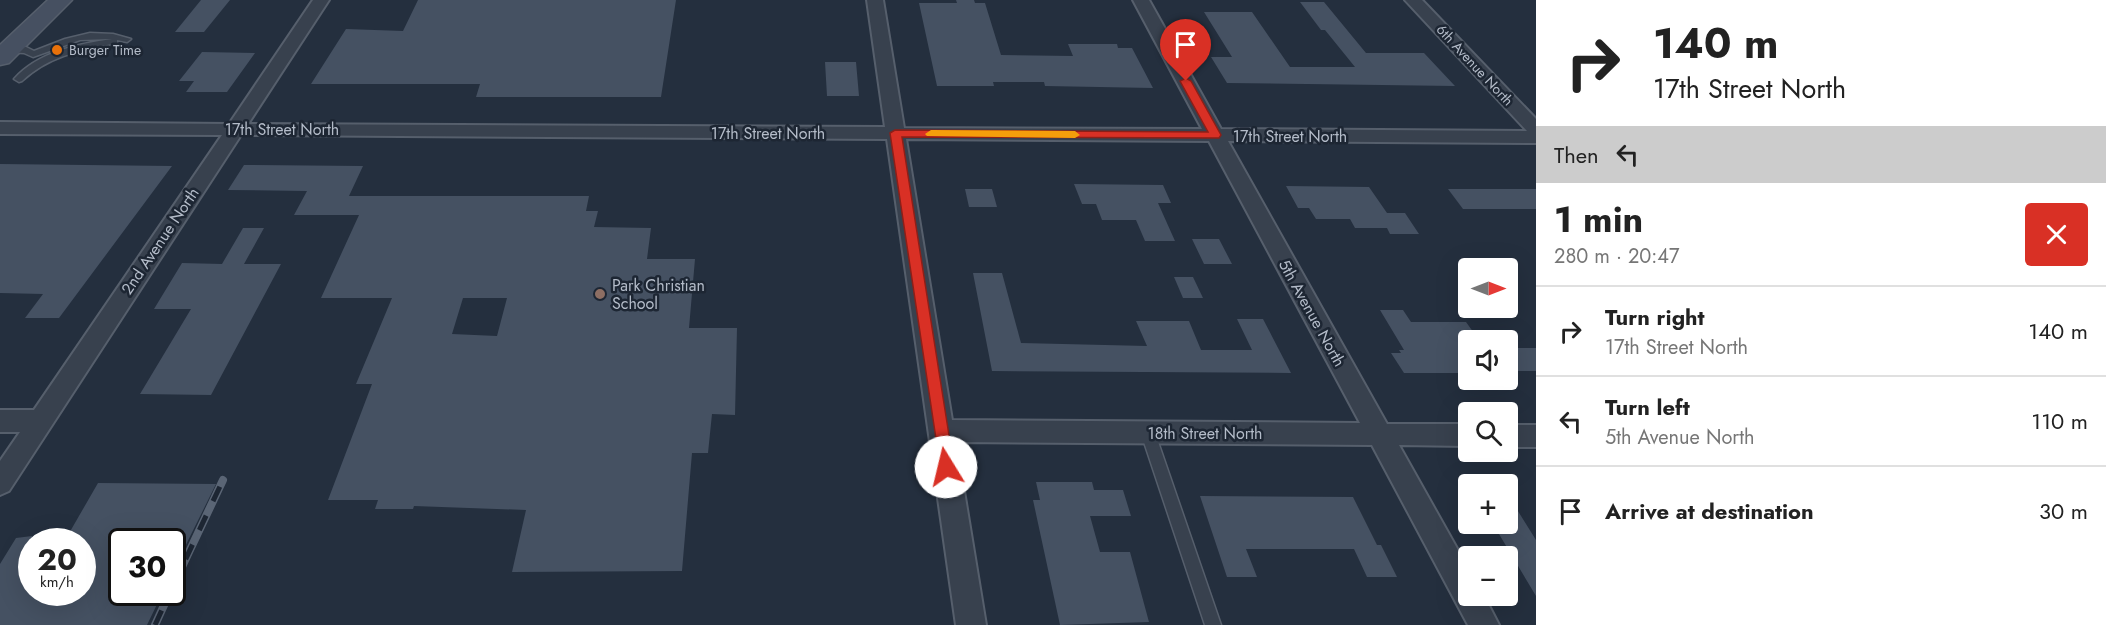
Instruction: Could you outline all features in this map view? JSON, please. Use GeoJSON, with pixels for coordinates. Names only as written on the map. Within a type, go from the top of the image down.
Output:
{"type":"FeatureCollection","features":[{"type":"Feature","properties":{"kind":"main road"},"geometry":{"type":"LineString","coordinates":[[3,46],[34,0]]}},
{"type":"Feature","properties":{"kind":"main road"},"geometry":{"type":"LineString","coordinates":[[3,46],[61,0]]}},
{"type":"Feature","properties":{"kind":"street","name":"2nd Avenue North"},"geometry":{"type":"LineString","coordinates":[[0,483],[321,0]]}},
{"type":"Feature","properties":{"kind":"street"},"geometry":{"type":"LineString","coordinates":[[875,0],[971,625]]}},
{"type":"Feature","properties":{"kind":"street","name":"5th Avenue North"},"geometry":{"type":"LineString","coordinates":[[1141,0],[1484,625]]}},
{"type":"Feature","properties":{"kind":"street","name":"6th Avenue North"},"geometry":{"type":"LineString","coordinates":[[1413,0],[1536,130]]}},
{"type":"Feature","properties":{"kind":"street","name":"17th Street North"},"geometry":{"type":"LineString","coordinates":[[0,128],[1536,137]]}},
{"type":"Feature","properties":{"kind":"street"},"geometry":{"type":"LineString","coordinates":[[0,421],[41,421]]}},
{"type":"Feature","properties":{"kind":"street","name":"18th Street North"},"geometry":{"type":"LineString","coordinates":[[941,431],[1458,435]]}},
{"type":"Feature","properties":{"kind":"street"},"geometry":{"type":"LineString","coordinates":[[1518,436],[1536,436]]}},
{"type":"Feature","properties":{"kind":"lane"},"geometry":{"type":"LineString","coordinates":[[3,46],[26,50],[33,54],[86,34],[110,34],[127,39],[91,44],[31,67],[20,79]]}},
{"type":"Feature","properties":{"kind":"lane"},"geometry":{"type":"LineString","coordinates":[[1148,433],[1213,625]]}},
{"type":"Feature","properties":{"kind":"building"},"geometry":{"type":"Polygon","coordinates":[[[201,0],[230,0],[204,32],[175,32],[201,0]]]}},
{"type":"Feature","properties":{"kind":"building"},"geometry":{"type":"Polygon","coordinates":[[[418,0],[676,0],[661,97],[476,97],[480,84],[311,84],[346,29],[403,31],[418,0]]]}},
{"type":"Feature","properties":{"kind":"building"},"geometry":{"type":"Polygon","coordinates":[[[956,0],[974,0],[975,3],[985,3],[1001,55],[1073,56],[1068,44],[1117,44],[1118,48],[1132,48],[1153,88],[1045,86],[1044,82],[993,82],[994,86],[937,86],[919,3],[957,3],[956,0]]]}},
{"type":"Feature","properties":{"kind":"building"},"geometry":{"type":"Polygon","coordinates":[[[1300,2],[1324,2],[1366,53],[1424,53],[1455,86],[1227,83],[1211,57],[1232,57],[1204,12],[1252,12],[1290,67],[1355,67],[1325,30],[1321,30],[1300,2]]]}},
{"type":"Feature","properties":{"kind":"building"},"geometry":{"type":"Polygon","coordinates":[[[202,52],[255,53],[227,92],[186,92],[194,81],[179,81],[202,52]]]}},
{"type":"Feature","properties":{"kind":"building"},"geometry":{"type":"Polygon","coordinates":[[[825,62],[856,62],[859,96],[827,96],[825,62]]]}},
{"type":"Feature","properties":{"kind":"building"},"geometry":{"type":"Polygon","coordinates":[[[0,164],[172,166],[59,318],[25,318],[43,294],[0,293],[0,164]]]}},
{"type":"Feature","properties":{"kind":"building"},"geometry":{"type":"Polygon","coordinates":[[[244,165],[363,166],[349,196],[589,196],[586,211],[598,211],[594,227],[651,228],[647,259],[695,259],[689,328],[737,328],[735,415],[712,414],[708,453],[692,453],[682,571],[512,572],[526,510],[414,506],[413,509],[375,509],[378,500],[328,500],[372,384],[356,384],[392,298],[321,298],[359,215],[294,215],[307,191],[228,190],[244,165]],[[463,298],[452,334],[497,336],[507,298],[463,298]]]}},
{"type":"Feature","properties":{"kind":"building"},"geometry":{"type":"Polygon","coordinates":[[[1074,184],[1163,185],[1171,203],[1158,203],[1175,241],[1145,241],[1136,220],[1102,220],[1096,204],[1082,204],[1074,184]]]}},
{"type":"Feature","properties":{"kind":"building"},"geometry":{"type":"Polygon","coordinates":[[[1286,186],[1369,187],[1387,213],[1405,213],[1419,234],[1390,234],[1387,228],[1355,228],[1350,219],[1316,219],[1309,208],[1298,208],[1286,186]]]}},
{"type":"Feature","properties":{"kind":"building"},"geometry":{"type":"Polygon","coordinates":[[[965,189],[992,189],[997,207],[969,207],[965,189]]]}},
{"type":"Feature","properties":{"kind":"building"},"geometry":{"type":"Polygon","coordinates":[[[1448,189],[1536,189],[1536,209],[1463,209],[1448,189]]]}},
{"type":"Feature","properties":{"kind":"building"},"geometry":{"type":"Polygon","coordinates":[[[243,228],[264,228],[244,264],[281,264],[211,395],[140,394],[191,309],[154,309],[182,263],[222,264],[243,228]]]}},
{"type":"Feature","properties":{"kind":"building"},"geometry":{"type":"Polygon","coordinates":[[[1192,239],[1219,239],[1232,264],[1204,264],[1192,239]]]}},
{"type":"Feature","properties":{"kind":"building"},"geometry":{"type":"Polygon","coordinates":[[[973,273],[1002,273],[1021,343],[1147,346],[1136,321],[1189,321],[1201,350],[1252,350],[1237,319],[1263,319],[1291,373],[992,371],[973,273]]]}},
{"type":"Feature","properties":{"kind":"building"},"geometry":{"type":"Polygon","coordinates":[[[1174,277],[1193,277],[1203,298],[1183,298],[1174,277]]]}},
{"type":"Feature","properties":{"kind":"building"},"geometry":{"type":"Polygon","coordinates":[[[1380,310],[1403,310],[1411,322],[1466,322],[1472,330],[1458,330],[1458,373],[1404,373],[1391,353],[1401,353],[1399,350],[1404,350],[1380,310]]]}},
{"type":"Feature","properties":{"kind":"building"},"geometry":{"type":"Polygon","coordinates":[[[1518,348],[1536,348],[1536,371],[1518,371],[1518,348]]]}},
{"type":"Feature","properties":{"kind":"building"},"geometry":{"type":"Polygon","coordinates":[[[1036,482],[1092,482],[1094,490],[1123,490],[1131,516],[1090,516],[1100,552],[1130,552],[1149,622],[1060,625],[1033,500],[1040,500],[1036,482]]]}},
{"type":"Feature","properties":{"kind":"building"},"geometry":{"type":"Polygon","coordinates":[[[98,483],[216,484],[186,545],[186,528],[108,528],[108,606],[156,606],[147,625],[0,625],[0,564],[16,538],[18,538],[18,606],[96,606],[96,528],[72,528],[98,483]]]}},
{"type":"Feature","properties":{"kind":"building"},"geometry":{"type":"Polygon","coordinates":[[[1200,496],[1353,497],[1377,545],[1381,545],[1397,577],[1367,577],[1354,549],[1246,549],[1257,577],[1227,577],[1200,496]]]}},
{"type":"Feature","properties":{"kind":"building"},"geometry":{"type":"Polygon","coordinates":[[[1518,511],[1536,540],[1536,596],[1518,566],[1518,546],[1506,546],[1499,534],[1518,534],[1518,511]]]}},
{"type":"Feature","properties":{"kind":"railway"},"geometry":{"type":"LineString","coordinates":[[186,558],[223,480]]}},
{"type":"Feature","properties":{"kind":"railway"},"geometry":{"type":"LineString","coordinates":[[155,625],[164,606]]}},
{"type":"Feature","properties":{"kind":"slow traffic"},"geometry":{"type":"LineString","coordinates":[[931,134],[1075,135]]}},
{"type":"Feature","properties":{"kind":"place","name":"Burger Time"},"geometry":{"type":"Point","coordinates":[57,50]}},
{"type":"Feature","properties":{"kind":"place","name":"Park Christian School"},"geometry":{"type":"Point","coordinates":[600,294]}},
{"type":"Feature","properties":{"kind":"route"},"geometry":{"type":"LineString","coordinates":[[946,467],[895,133],[1215,135],[1186,81]]}}]}
